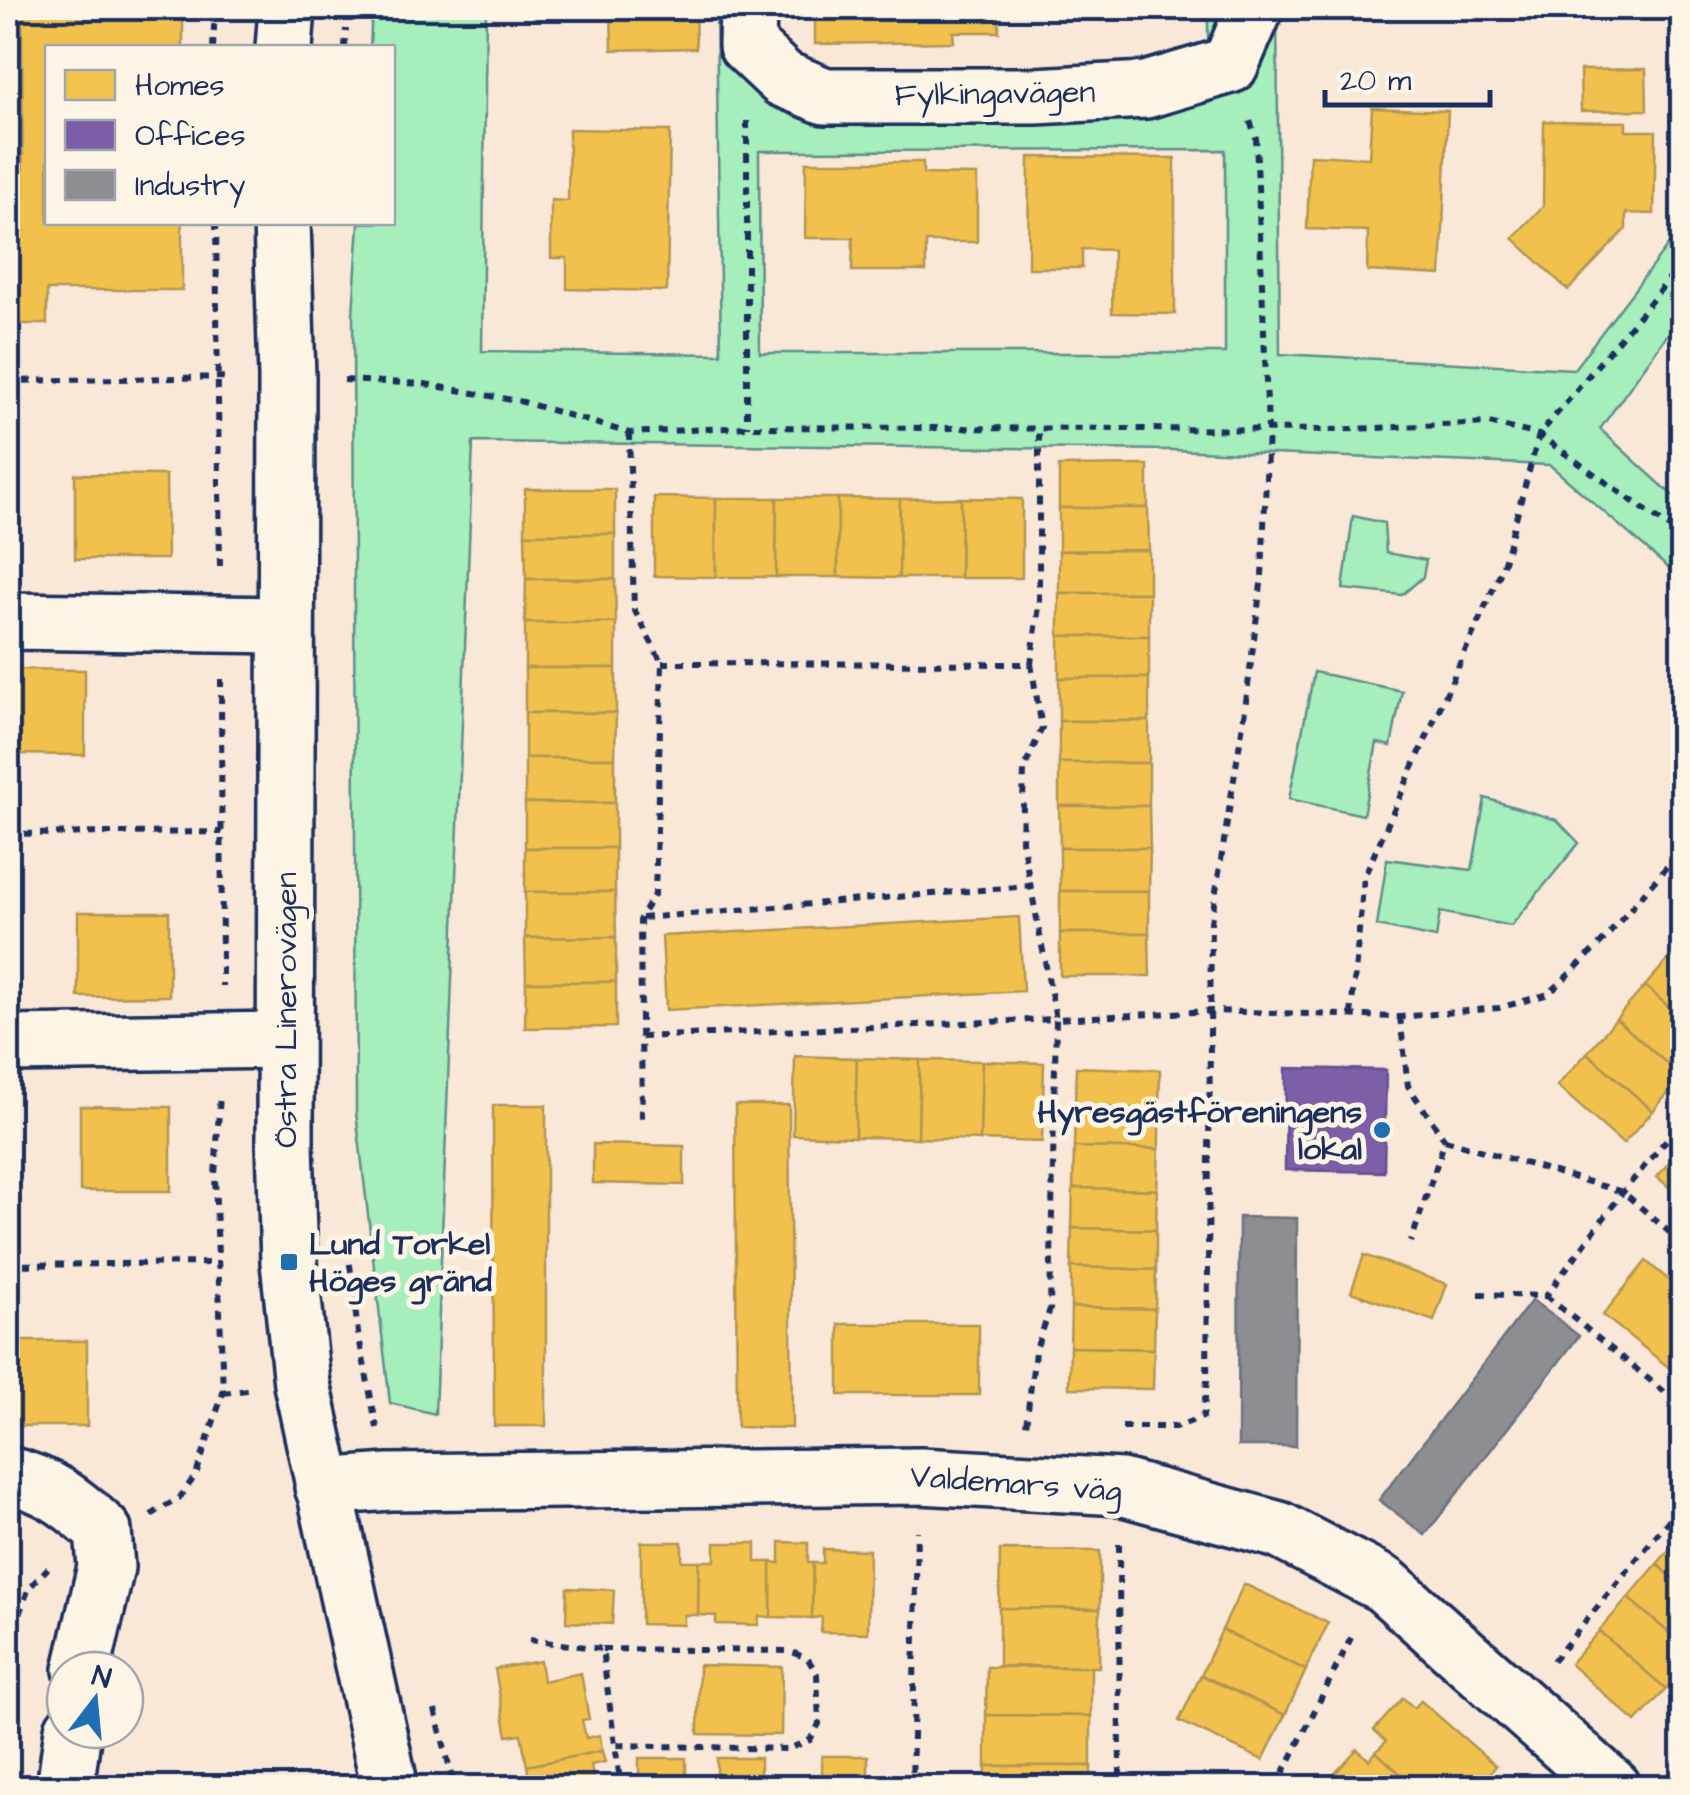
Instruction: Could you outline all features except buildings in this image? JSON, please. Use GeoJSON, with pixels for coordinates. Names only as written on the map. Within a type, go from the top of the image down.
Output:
{"type":"FeatureCollection","features":[{"type":"Feature","properties":{"kind":"street"},"geometry":{"type":"LineString","coordinates":[[284,45],[287,8]]}},
{"type":"Feature","properties":{"kind":"street"},"geometry":{"type":"LineString","coordinates":[[1230,65],[1254,8]]}},
{"type":"Feature","properties":{"kind":"street","name":"Fylkingavägen"},"geometry":{"type":"LineString","coordinates":[[747,26],[783,79],[826,96],[1035,96],[1146,90],[1230,65]]}},
{"type":"Feature","properties":{"kind":"street","name":"Östra Linerovägen"},"geometry":{"type":"LineString","coordinates":[[282,225],[287,377],[289,1262],[302,1384],[390,1788]]}},
{"type":"Feature","properties":{"kind":"street"},"geometry":{"type":"LineString","coordinates":[[8,621],[286,625]]}},
{"type":"Feature","properties":{"kind":"street"},"geometry":{"type":"LineString","coordinates":[[8,1044],[286,1040]]}},
{"type":"Feature","properties":{"kind":"street"},"geometry":{"type":"LineString","coordinates":[[8,1475],[30,1480],[66,1497],[103,1531],[106,1567],[87,1650]]}},
{"type":"Feature","properties":{"kind":"street","name":"Valdemars väg"},"geometry":{"type":"LineString","coordinates":[[323,1487],[389,1482],[920,1476],[1120,1486],[1279,1530],[1385,1585],[1614,1788]]}},
{"type":"Feature","properties":{"kind":"street"},"geometry":{"type":"LineString","coordinates":[[65,1788],[70,1750]]}},
{"type":"Feature","properties":{"kind":"path"},"geometry":{"type":"LineString","coordinates":[[213,45],[215,8]]}},
{"type":"Feature","properties":{"kind":"path"},"geometry":{"type":"LineString","coordinates":[[747,26],[747,428]]}},
{"type":"Feature","properties":{"kind":"path"},"geometry":{"type":"LineString","coordinates":[[1119,1427],[1175,1427],[1203,1417],[1208,1381],[1211,922],[1262,576],[1268,429],[1256,138],[1230,65]]}},
{"type":"Feature","properties":{"kind":"path"},"geometry":{"type":"LineString","coordinates":[[8,1644],[29,1588],[60,1556],[103,1531],[158,1513],[180,1498],[196,1475],[223,1393],[215,1176],[223,1041],[216,225]]}},
{"type":"Feature","properties":{"kind":"path"},"geometry":{"type":"LineString","coordinates":[[1351,1016],[1364,877],[1502,568],[1540,435],[1682,264]]}},
{"type":"Feature","properties":{"kind":"path"},"geometry":{"type":"LineString","coordinates":[[8,381],[287,377]]}},
{"type":"Feature","properties":{"kind":"path"},"geometry":{"type":"LineString","coordinates":[[341,395],[341,380],[425,384],[524,402],[629,433],[747,428],[1268,429],[1489,423],[1540,435],[1682,536]]}},
{"type":"Feature","properties":{"kind":"path"},"geometry":{"type":"LineString","coordinates":[[1026,1427],[1036,1352],[1050,1309],[1056,1019],[1022,841],[1024,769],[1042,728],[1031,664],[1039,606],[1040,428]]}},
{"type":"Feature","properties":{"kind":"path"},"geometry":{"type":"LineString","coordinates":[[629,433],[634,609],[662,662],[655,893],[640,918],[642,1123]]}},
{"type":"Feature","properties":{"kind":"path"},"geometry":{"type":"LineString","coordinates":[[662,662],[1031,664]]}},
{"type":"Feature","properties":{"kind":"path"},"geometry":{"type":"LineString","coordinates":[[8,834],[222,832]]}},
{"type":"Feature","properties":{"kind":"path"},"geometry":{"type":"LineString","coordinates":[[641,1037],[1211,1011],[1400,1017],[1499,1008],[1549,994],[1602,942],[1682,849]]}},
{"type":"Feature","properties":{"kind":"path"},"geometry":{"type":"LineString","coordinates":[[640,918],[1030,886]]}},
{"type":"Feature","properties":{"kind":"path"},"geometry":{"type":"LineString","coordinates":[[1400,1017],[1408,1086],[1445,1140],[1622,1192],[1682,1243]]}},
{"type":"Feature","properties":{"kind":"path"},"geometry":{"type":"LineString","coordinates":[[1546,1296],[1622,1192],[1682,1121]]}},
{"type":"Feature","properties":{"kind":"path"},"geometry":{"type":"LineString","coordinates":[[1411,1242],[1445,1140]]}},
{"type":"Feature","properties":{"kind":"path"},"geometry":{"type":"LineString","coordinates":[[347,1232],[358,1333],[389,1482]]}},
{"type":"Feature","properties":{"kind":"path"},"geometry":{"type":"LineString","coordinates":[[8,1265],[220,1262]]}},
{"type":"Feature","properties":{"kind":"path"},"geometry":{"type":"LineString","coordinates":[[1479,1294],[1546,1296],[1682,1406]]}},
{"type":"Feature","properties":{"kind":"path"},"geometry":{"type":"LineString","coordinates":[[1008,1427],[1045,1427]]}},
{"type":"Feature","properties":{"kind":"path"},"geometry":{"type":"LineString","coordinates":[[912,1788],[920,1476]]}},
{"type":"Feature","properties":{"kind":"path"},"geometry":{"type":"LineString","coordinates":[[1120,1486],[1120,1788]]}},
{"type":"Feature","properties":{"kind":"path"},"geometry":{"type":"LineString","coordinates":[[1518,1704],[1682,1504]]}},
{"type":"Feature","properties":{"kind":"path"},"geometry":{"type":"LineString","coordinates":[[1276,1788],[1366,1610],[1385,1585]]}},
{"type":"Feature","properties":{"kind":"path"},"geometry":{"type":"LineString","coordinates":[[529,1640],[602,1649],[790,1651],[808,1659],[817,1674],[819,1724],[810,1740],[788,1749],[616,1745]]}},
{"type":"Feature","properties":{"kind":"path"},"geometry":{"type":"LineString","coordinates":[[602,1649],[622,1788]]}},
{"type":"Feature","properties":{"kind":"path"},"geometry":{"type":"LineString","coordinates":[[434,1708],[456,1788]]}},
{"type":"Feature","properties":{"kind":"green space"},"geometry":{"type":"Polygon","coordinates":[[[372,8],[486,8],[482,351],[721,354],[716,8],[771,8],[771,34],[810,76],[1125,80],[1208,53],[1208,8],[1277,8],[1280,354],[1574,369],[1682,227],[1682,314],[1600,429],[1682,504],[1682,580],[1550,465],[1172,450],[473,442],[435,1414],[390,1403],[356,1112],[353,314],[359,225],[395,225],[395,45],[370,45],[372,8]],[[1225,150],[759,151],[760,353],[1225,353],[1225,150]]]}},
{"type":"Feature","properties":{"kind":"green space"},"geometry":{"type":"Polygon","coordinates":[[[1353,516],[1384,523],[1386,553],[1426,560],[1423,577],[1402,595],[1343,589],[1353,516]]]}},
{"type":"Feature","properties":{"kind":"green space"},"geometry":{"type":"Polygon","coordinates":[[[1314,672],[1402,691],[1391,746],[1377,743],[1363,815],[1289,799],[1314,672]]]}},
{"type":"Feature","properties":{"kind":"green space"},"geometry":{"type":"Polygon","coordinates":[[[1485,798],[1557,820],[1579,843],[1511,926],[1440,912],[1436,938],[1377,926],[1387,859],[1472,870],[1485,798]]]}},
{"type":"Feature","properties":{"kind":"place","name":"Hyresgästföreningens lokal"},"geometry":{"type":"Point","coordinates":[1382,1130]}},
{"type":"Feature","properties":{"kind":"place","name":"Lund Torkel Höges gränd"},"geometry":{"type":"Point","coordinates":[289,1262]}}]}
